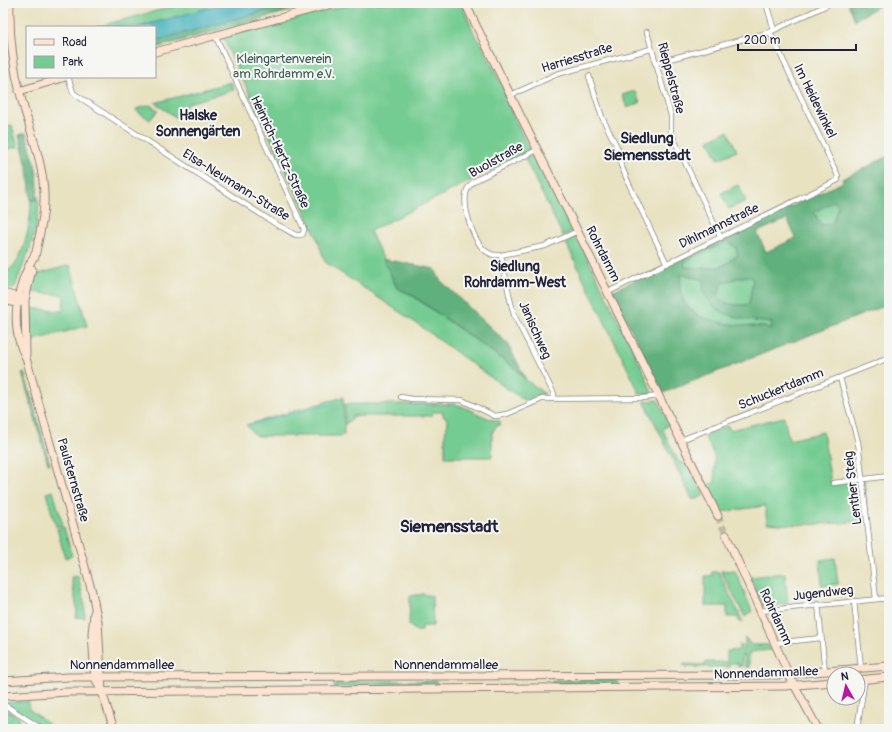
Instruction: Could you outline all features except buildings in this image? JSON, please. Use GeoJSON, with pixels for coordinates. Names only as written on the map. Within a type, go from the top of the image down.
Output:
{"type":"FeatureCollection","features":[{"type":"Feature","properties":{"kind":"main road","name":"Paulsternstraße"},"geometry":{"type":"LineString","coordinates":[[10,3],[10,36],[13,63],[19,91],[36,147],[44,183],[44,217],[36,254],[28,266],[20,300],[18,335],[26,358],[88,575],[95,609],[98,677],[114,729]]}},
{"type":"Feature","properties":{"kind":"main road"},"geometry":{"type":"LineString","coordinates":[[156,52],[336,3]]}},
{"type":"Feature","properties":{"kind":"main road","name":"Rohrdamm"},"geometry":{"type":"LineString","coordinates":[[465,3],[718,516]]}},
{"type":"Feature","properties":{"kind":"main road"},"geometry":{"type":"LineString","coordinates":[[19,91],[64,78]]}},
{"type":"Feature","properties":{"kind":"main road"},"geometry":{"type":"LineString","coordinates":[[3,293],[20,300]]}},
{"type":"Feature","properties":{"kind":"main road"},"geometry":{"type":"LineString","coordinates":[[3,300],[20,300]]}},
{"type":"Feature","properties":{"kind":"main road","name":"Rohrdamm"},"geometry":{"type":"LineString","coordinates":[[726,535],[789,675],[818,729]]}},
{"type":"Feature","properties":{"kind":"main road","name":"Nonnendammallee"},"geometry":{"type":"LineString","coordinates":[[866,668],[889,666]]}},
{"type":"Feature","properties":{"kind":"main road","name":"Nonnendammallee"},"geometry":{"type":"LineString","coordinates":[[3,681],[75,677],[789,675],[824,672]]}},
{"type":"Feature","properties":{"kind":"main road"},"geometry":{"type":"LineString","coordinates":[[67,692],[77,688],[78,682],[75,677]]}},
{"type":"Feature","properties":{"kind":"main road"},"geometry":{"type":"LineString","coordinates":[[118,691],[115,682],[120,677]]}},
{"type":"Feature","properties":{"kind":"main road"},"geometry":{"type":"LineString","coordinates":[[866,680],[889,677]]}},
{"type":"Feature","properties":{"kind":"main road","name":"Nonnendammallee"},"geometry":{"type":"LineString","coordinates":[[3,696],[67,692],[118,691],[795,686],[826,683]]}},
{"type":"Feature","properties":{"kind":"street","name":"Im Heidewinkel"},"geometry":{"type":"LineString","coordinates":[[766,3],[772,31],[838,176],[838,180]]}},
{"type":"Feature","properties":{"kind":"street"},"geometry":{"type":"LineString","coordinates":[[655,63],[772,31],[827,5]]}},
{"type":"Feature","properties":{"kind":"street","name":"Rieppelstraße"},"geometry":{"type":"LineString","coordinates":[[647,32],[672,116],[671,133],[721,238]]}},
{"type":"Feature","properties":{"kind":"street","name":"Heinrich-Hertz-Straße"},"geometry":{"type":"LineString","coordinates":[[215,35],[233,78],[304,229],[303,234]]}},
{"type":"Feature","properties":{"kind":"street","name":"Harriesstraße"},"geometry":{"type":"LineString","coordinates":[[511,95],[551,76],[587,68],[651,48]]}},
{"type":"Feature","properties":{"kind":"street"},"geometry":{"type":"LineString","coordinates":[[589,76],[600,112],[618,149],[629,184],[667,264]]}},
{"type":"Feature","properties":{"kind":"street","name":"Elsa-Neumann-Straße"},"geometry":{"type":"LineString","coordinates":[[67,78],[76,96],[279,226],[297,236],[303,234]]}},
{"type":"Feature","properties":{"kind":"street","name":"Buolstraße"},"geometry":{"type":"LineString","coordinates":[[501,255],[487,253],[476,240],[467,207],[467,191],[478,179],[537,150]]}},
{"type":"Feature","properties":{"kind":"street","name":"Dihlmannstraße"},"geometry":{"type":"LineString","coordinates":[[608,292],[838,180]]}},
{"type":"Feature","properties":{"kind":"street"},"geometry":{"type":"LineString","coordinates":[[501,255],[545,246],[578,231]]}},
{"type":"Feature","properties":{"kind":"street","name":"Janischweg"},"geometry":{"type":"LineString","coordinates":[[501,255],[514,315],[554,394],[554,398]]}},
{"type":"Feature","properties":{"kind":"street","name":"Schuckertdamm"},"geometry":{"type":"LineString","coordinates":[[681,440],[889,358]]}},
{"type":"Feature","properties":{"kind":"street","name":"Lenther Steig"},"geometry":{"type":"LineString","coordinates":[[840,378],[854,424],[864,478],[876,599]]}},
{"type":"Feature","properties":{"kind":"street"},"geometry":{"type":"LineString","coordinates":[[401,397],[405,399],[462,400],[487,413],[499,416],[513,412],[538,400],[554,398],[638,398],[660,396]]}},
{"type":"Feature","properties":{"kind":"street"},"geometry":{"type":"LineString","coordinates":[[833,483],[889,476]]}},
{"type":"Feature","properties":{"kind":"street"},"geometry":{"type":"LineString","coordinates":[[888,598],[889,616]]}},
{"type":"Feature","properties":{"kind":"street","name":"Jugendweg"},"geometry":{"type":"LineString","coordinates":[[760,611],[888,598]]}},
{"type":"Feature","properties":{"kind":"street"},"geometry":{"type":"LineString","coordinates":[[854,601],[861,666]]}},
{"type":"Feature","properties":{"kind":"street"},"geometry":{"type":"LineString","coordinates":[[818,604],[824,672]]}},
{"type":"Feature","properties":{"kind":"street"},"geometry":{"type":"LineString","coordinates":[[775,643],[821,638]]}},
{"type":"Feature","properties":{"kind":"street"},"geometry":{"type":"LineString","coordinates":[[3,704],[35,723],[42,729]]}},
{"type":"Feature","properties":{"kind":"street"},"geometry":{"type":"LineString","coordinates":[[857,729],[859,706]]}},
{"type":"Feature","properties":{"kind":"green space"},"geometry":{"type":"Polygon","coordinates":[[[186,3],[227,3],[142,26],[100,26],[186,3]]]}},
{"type":"Feature","properties":{"kind":"green space"},"geometry":{"type":"Polygon","coordinates":[[[295,3],[318,3],[156,48],[156,41],[224,22],[226,24],[226,21],[295,3]]]}},
{"type":"Feature","properties":{"kind":"green space","name":"Kleingartenverein am Rohrdamm e.V."},"geometry":{"type":"Polygon","coordinates":[[[354,3],[461,3],[475,35],[482,44],[509,100],[511,111],[530,151],[370,231],[397,288],[410,294],[516,369],[526,380],[545,394],[534,396],[525,401],[419,325],[325,262],[316,235],[223,38],[354,3]]]}},
{"type":"Feature","properties":{"kind":"green space"},"geometry":{"type":"Polygon","coordinates":[[[848,3],[884,3],[855,20],[848,3]]]}},
{"type":"Feature","properties":{"kind":"green space","name":"Halske Sonnengärten"},"geometry":{"type":"Polygon","coordinates":[[[231,82],[234,90],[188,103],[178,119],[155,103],[231,82]]]}},
{"type":"Feature","properties":{"kind":"green space"},"geometry":{"type":"Polygon","coordinates":[[[635,91],[640,103],[627,108],[622,95],[635,91]]]}},
{"type":"Feature","properties":{"kind":"green space"},"geometry":{"type":"Polygon","coordinates":[[[150,105],[158,110],[150,120],[136,109],[150,105]]]}},
{"type":"Feature","properties":{"kind":"green space"},"geometry":{"type":"Polygon","coordinates":[[[12,125],[18,147],[8,149],[3,128],[12,125]]]}},
{"type":"Feature","properties":{"kind":"green space"},"geometry":{"type":"Polygon","coordinates":[[[728,131],[737,151],[718,159],[709,140],[728,131]]]}},
{"type":"Feature","properties":{"kind":"green space"},"geometry":{"type":"Polygon","coordinates":[[[26,133],[37,176],[38,192],[36,200],[31,200],[28,170],[19,135],[26,133]]]}},
{"type":"Feature","properties":{"kind":"green space"},"geometry":{"type":"Polygon","coordinates":[[[533,155],[537,156],[573,229],[573,231],[563,236],[525,159],[533,155]]]}},
{"type":"Feature","properties":{"kind":"green space"},"geometry":{"type":"Polygon","coordinates":[[[889,156],[889,304],[663,393],[612,291],[843,182],[842,179],[889,156]],[[835,201],[814,212],[821,225],[832,224],[838,206],[835,201]],[[787,219],[757,232],[766,252],[796,238],[787,219]],[[728,241],[685,261],[684,267],[711,268],[722,266],[734,257],[738,256],[736,248],[728,241]],[[681,274],[680,287],[684,302],[692,311],[703,317],[716,322],[771,328],[772,323],[734,317],[718,309],[705,295],[703,290],[703,280],[681,274]],[[750,276],[740,277],[723,283],[718,298],[720,300],[733,304],[749,304],[753,280],[750,276]]]}},
{"type":"Feature","properties":{"kind":"green space"},"geometry":{"type":"Polygon","coordinates":[[[738,185],[746,201],[729,209],[721,193],[738,185]]]}},
{"type":"Feature","properties":{"kind":"green space"},"geometry":{"type":"Polygon","coordinates":[[[38,196],[38,219],[28,254],[15,287],[12,289],[3,287],[3,273],[11,269],[22,252],[30,219],[31,200],[36,200],[38,196]]]}},
{"type":"Feature","properties":{"kind":"green space"},"geometry":{"type":"Polygon","coordinates":[[[835,201],[838,206],[832,224],[821,225],[814,212],[835,201]]]}},
{"type":"Feature","properties":{"kind":"green space"},"geometry":{"type":"Polygon","coordinates":[[[575,236],[587,257],[645,374],[652,394],[640,394],[565,241],[575,236]]]}},
{"type":"Feature","properties":{"kind":"green space"},"geometry":{"type":"Polygon","coordinates":[[[728,241],[736,248],[738,257],[716,267],[684,267],[685,261],[728,241]]]}},
{"type":"Feature","properties":{"kind":"green space"},"geometry":{"type":"Polygon","coordinates":[[[383,259],[435,269],[440,280],[508,344],[525,378],[516,369],[411,294],[397,288],[383,259]]]}},
{"type":"Feature","properties":{"kind":"green space"},"geometry":{"type":"Polygon","coordinates":[[[70,265],[87,326],[31,341],[29,308],[63,311],[64,295],[31,292],[35,275],[70,265]]]}},
{"type":"Feature","properties":{"kind":"green space"},"geometry":{"type":"Polygon","coordinates":[[[681,274],[703,280],[704,294],[755,321],[772,323],[771,328],[716,322],[692,311],[684,302],[680,289],[681,274]]]}},
{"type":"Feature","properties":{"kind":"green space"},"geometry":{"type":"Polygon","coordinates":[[[751,276],[753,280],[749,304],[733,304],[724,302],[718,298],[723,283],[740,277],[751,276]]]}},
{"type":"Feature","properties":{"kind":"green space"},"geometry":{"type":"Polygon","coordinates":[[[24,372],[50,464],[48,464],[22,373],[24,372]]]}},
{"type":"Feature","properties":{"kind":"green space"},"geometry":{"type":"Polygon","coordinates":[[[343,397],[344,435],[341,436],[256,436],[246,425],[343,397]]]}},
{"type":"Feature","properties":{"kind":"green space"},"geometry":{"type":"Polygon","coordinates":[[[658,400],[669,423],[663,430],[678,461],[681,463],[688,462],[704,495],[697,499],[692,499],[644,401],[658,400]]]}},
{"type":"Feature","properties":{"kind":"green space"},"geometry":{"type":"Polygon","coordinates":[[[345,404],[455,404],[488,418],[500,421],[500,425],[497,425],[492,433],[492,457],[445,457],[445,434],[448,423],[447,419],[443,416],[443,412],[432,412],[432,416],[352,416],[352,420],[348,421],[345,425],[345,404]]]}},
{"type":"Feature","properties":{"kind":"green space"},"geometry":{"type":"Polygon","coordinates":[[[784,417],[789,440],[823,432],[831,483],[864,479],[868,521],[805,525],[767,523],[765,506],[721,512],[708,485],[715,482],[714,455],[704,435],[728,426],[730,430],[784,417]]]}},
{"type":"Feature","properties":{"kind":"green space"},"geometry":{"type":"Polygon","coordinates":[[[53,491],[63,525],[56,527],[46,493],[53,491]]]}},
{"type":"Feature","properties":{"kind":"green space"},"geometry":{"type":"Polygon","coordinates":[[[64,527],[72,556],[65,558],[57,529],[64,527]]]}},
{"type":"Feature","properties":{"kind":"green space"},"geometry":{"type":"Polygon","coordinates":[[[835,558],[838,584],[822,586],[820,560],[835,558]]]}},
{"type":"Feature","properties":{"kind":"green space"},"geometry":{"type":"Polygon","coordinates":[[[735,570],[752,611],[745,617],[721,571],[735,570]]]}},
{"type":"Feature","properties":{"kind":"green space"},"geometry":{"type":"Polygon","coordinates":[[[712,572],[719,572],[743,622],[739,622],[738,617],[727,617],[727,606],[705,606],[705,576],[712,576],[712,572]]]}},
{"type":"Feature","properties":{"kind":"green space"},"geometry":{"type":"Polygon","coordinates":[[[785,573],[788,604],[763,606],[750,577],[785,573]]]}},
{"type":"Feature","properties":{"kind":"green space"},"geometry":{"type":"Polygon","coordinates":[[[78,576],[85,606],[85,618],[76,617],[77,609],[71,577],[78,576]]]}},
{"type":"Feature","properties":{"kind":"green space"},"geometry":{"type":"Polygon","coordinates":[[[423,594],[432,596],[433,626],[422,626],[422,631],[416,631],[409,625],[410,596],[423,594]]]}},
{"type":"Feature","properties":{"kind":"green space"},"geometry":{"type":"Polygon","coordinates":[[[745,637],[751,645],[768,645],[771,650],[750,652],[749,667],[745,667],[745,637]]]}},
{"type":"Feature","properties":{"kind":"green space"},"geometry":{"type":"Polygon","coordinates":[[[739,645],[743,645],[742,666],[738,667],[738,663],[729,663],[729,667],[685,667],[683,664],[705,665],[706,662],[727,662],[727,651],[739,650],[739,645]]]}},
{"type":"Feature","properties":{"kind":"green space"},"geometry":{"type":"Polygon","coordinates":[[[552,680],[618,680],[618,684],[552,684],[552,680]]]}},
{"type":"Feature","properties":{"kind":"green space"},"geometry":{"type":"Polygon","coordinates":[[[334,681],[436,681],[438,685],[334,687],[334,681]]]}},
{"type":"Feature","properties":{"kind":"green space"},"geometry":{"type":"Polygon","coordinates":[[[30,701],[28,703],[29,709],[55,729],[46,729],[5,703],[30,701]]]}},
{"type":"Feature","properties":{"kind":"green space"},"geometry":{"type":"Polygon","coordinates":[[[3,708],[20,718],[16,729],[3,729],[3,708]]]}},
{"type":"Feature","properties":{"kind":"water"},"geometry":{"type":"Polygon","coordinates":[[[227,3],[295,3],[226,21],[226,24],[224,22],[156,41],[156,26],[142,26],[227,3]]]}},
{"type":"Feature","properties":{"kind":"waterway"},"geometry":{"type":"LineString","coordinates":[[301,412],[334,404]]}},
{"type":"Feature","properties":{"kind":"waterway"},"geometry":{"type":"LineString","coordinates":[[251,425],[297,413]]}},
{"type":"Feature","properties":{"kind":"tunnel"},"geometry":{"type":"LineString","coordinates":[[718,516],[726,535]]}},
{"type":"Feature","properties":{"kind":"district","name":"Halske Sonnengärten"},"geometry":{"type":"Point","coordinates":[198,124]}},
{"type":"Feature","properties":{"kind":"district","name":"Siedlung Siemensstadt"},"geometry":{"type":"Point","coordinates":[647,146]}},
{"type":"Feature","properties":{"kind":"district","name":"Siedlung Rohrdamm-West"},"geometry":{"type":"Point","coordinates":[515,274]}},
{"type":"Feature","properties":{"kind":"district","name":"Siemensstadt"},"geometry":{"type":"Point","coordinates":[449,526]}}]}
